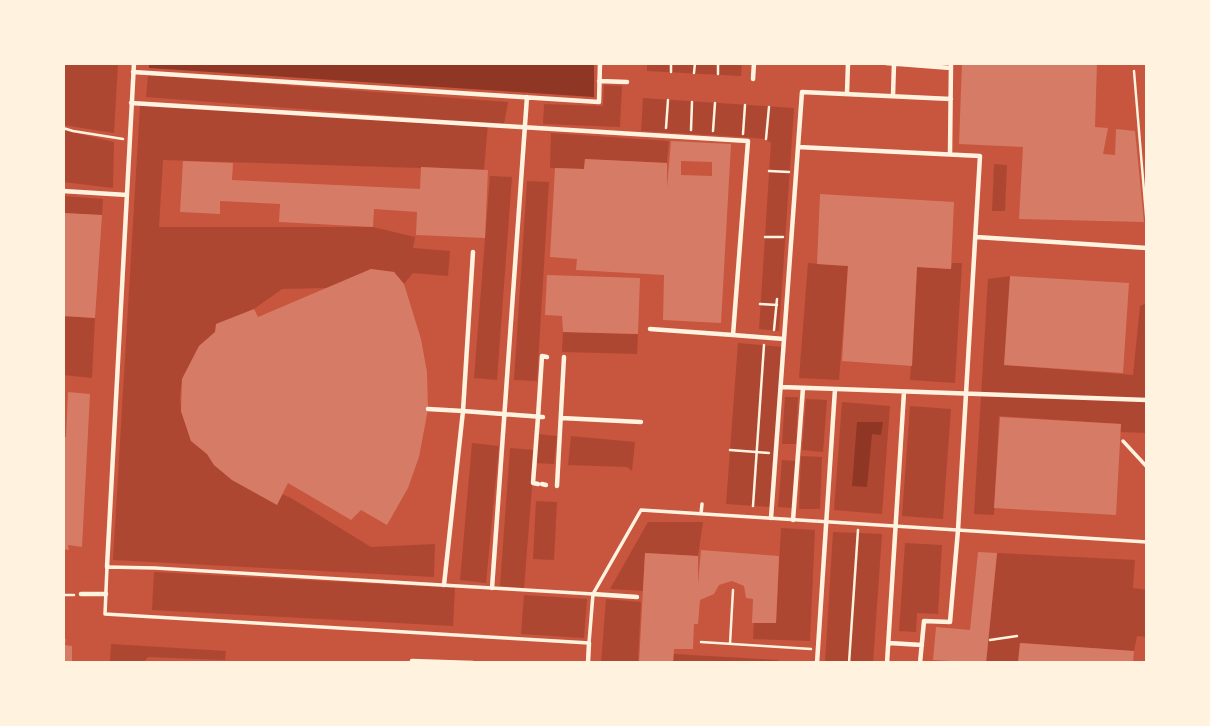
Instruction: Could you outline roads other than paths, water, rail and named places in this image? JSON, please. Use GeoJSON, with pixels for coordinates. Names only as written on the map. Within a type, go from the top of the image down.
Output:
{"type":"FeatureCollection","features":[{"type":"Feature","properties":{"kind":"street"},"geometry":{"type":"LineString","coordinates":[[107,567],[134,63]]}},
{"type":"Feature","properties":{"kind":"street"},"geometry":{"type":"LineString","coordinates":[[133,72],[599,102],[600,63]]}},
{"type":"Feature","properties":{"kind":"street"},"geometry":{"type":"LineString","coordinates":[[753,79],[754,63]]}},
{"type":"Feature","properties":{"kind":"street"},"geometry":{"type":"LineString","coordinates":[[846,93],[848,63]]}},
{"type":"Feature","properties":{"kind":"street"},"geometry":{"type":"LineString","coordinates":[[886,63],[951,65],[950,154]]}},
{"type":"Feature","properties":{"kind":"street"},"geometry":{"type":"LineString","coordinates":[[893,96],[894,63]]}},
{"type":"Feature","properties":{"kind":"street"},"geometry":{"type":"LineString","coordinates":[[600,81],[626,82]]}},
{"type":"Feature","properties":{"kind":"street"},"geometry":{"type":"LineString","coordinates":[[771,518],[802,92],[951,99]]}},
{"type":"Feature","properties":{"kind":"street"},"geometry":{"type":"LineString","coordinates":[[492,588],[527,97]]}},
{"type":"Feature","properties":{"kind":"street"},"geometry":{"type":"LineString","coordinates":[[131,103],[746,139],[733,335]]}},
{"type":"Feature","properties":{"kind":"street"},"geometry":{"type":"LineString","coordinates":[[799,147],[980,156],[950,622],[924,621],[920,663]]}},
{"type":"Feature","properties":{"kind":"street"},"geometry":{"type":"LineString","coordinates":[[63,191],[127,195]]}},
{"type":"Feature","properties":{"kind":"street"},"geometry":{"type":"LineString","coordinates":[[975,237],[1147,248]]}},
{"type":"Feature","properties":{"kind":"street"},"geometry":{"type":"LineString","coordinates":[[444,585],[463,411],[473,253]]}},
{"type":"Feature","properties":{"kind":"street"},"geometry":{"type":"LineString","coordinates":[[650,329],[784,339]]}},
{"type":"Feature","properties":{"kind":"street"},"geometry":{"type":"LineString","coordinates":[[550,418],[533,483],[548,485],[550,418],[556,357],[542,356],[550,418]]}},
{"type":"Feature","properties":{"kind":"street"},"geometry":{"type":"LineString","coordinates":[[781,387],[1147,400]]}},
{"type":"Feature","properties":{"kind":"street"},"geometry":{"type":"LineString","coordinates":[[793,520],[803,388]]}},
{"type":"Feature","properties":{"kind":"street"},"geometry":{"type":"LineString","coordinates":[[817,663],[835,389]]}},
{"type":"Feature","properties":{"kind":"street"},"geometry":{"type":"LineString","coordinates":[[887,663],[904,392]]}},
{"type":"Feature","properties":{"kind":"street"},"geometry":{"type":"LineString","coordinates":[[428,409],[641,422]]}},
{"type":"Feature","properties":{"kind":"street"},"geometry":{"type":"LineString","coordinates":[[81,594],[106,594]]}},
{"type":"Feature","properties":{"kind":"street"},"geometry":{"type":"LineString","coordinates":[[593,594],[637,597]]}},
{"type":"Feature","properties":{"kind":"street"},"geometry":{"type":"LineString","coordinates":[[588,663],[589,643]]}},
{"type":"Feature","properties":{"kind":"street"},"geometry":{"type":"LineString","coordinates":[[889,643],[922,645]]}},
{"type":"Feature","properties":{"kind":"street"},"geometry":{"type":"LineString","coordinates":[[412,663],[473,663]]}},
{"type":"Feature","properties":{"kind":"lane"},"geometry":{"type":"LineString","coordinates":[[1123,441],[1147,467]]}},
{"type":"Feature","properties":{"kind":"lane"},"geometry":{"type":"LineString","coordinates":[[701,514],[702,504]]}},
{"type":"Feature","properties":{"kind":"lane"},"geometry":{"type":"LineString","coordinates":[[593,594],[107,567],[104,614],[589,643],[593,594],[641,510],[1147,542]]}}]}
